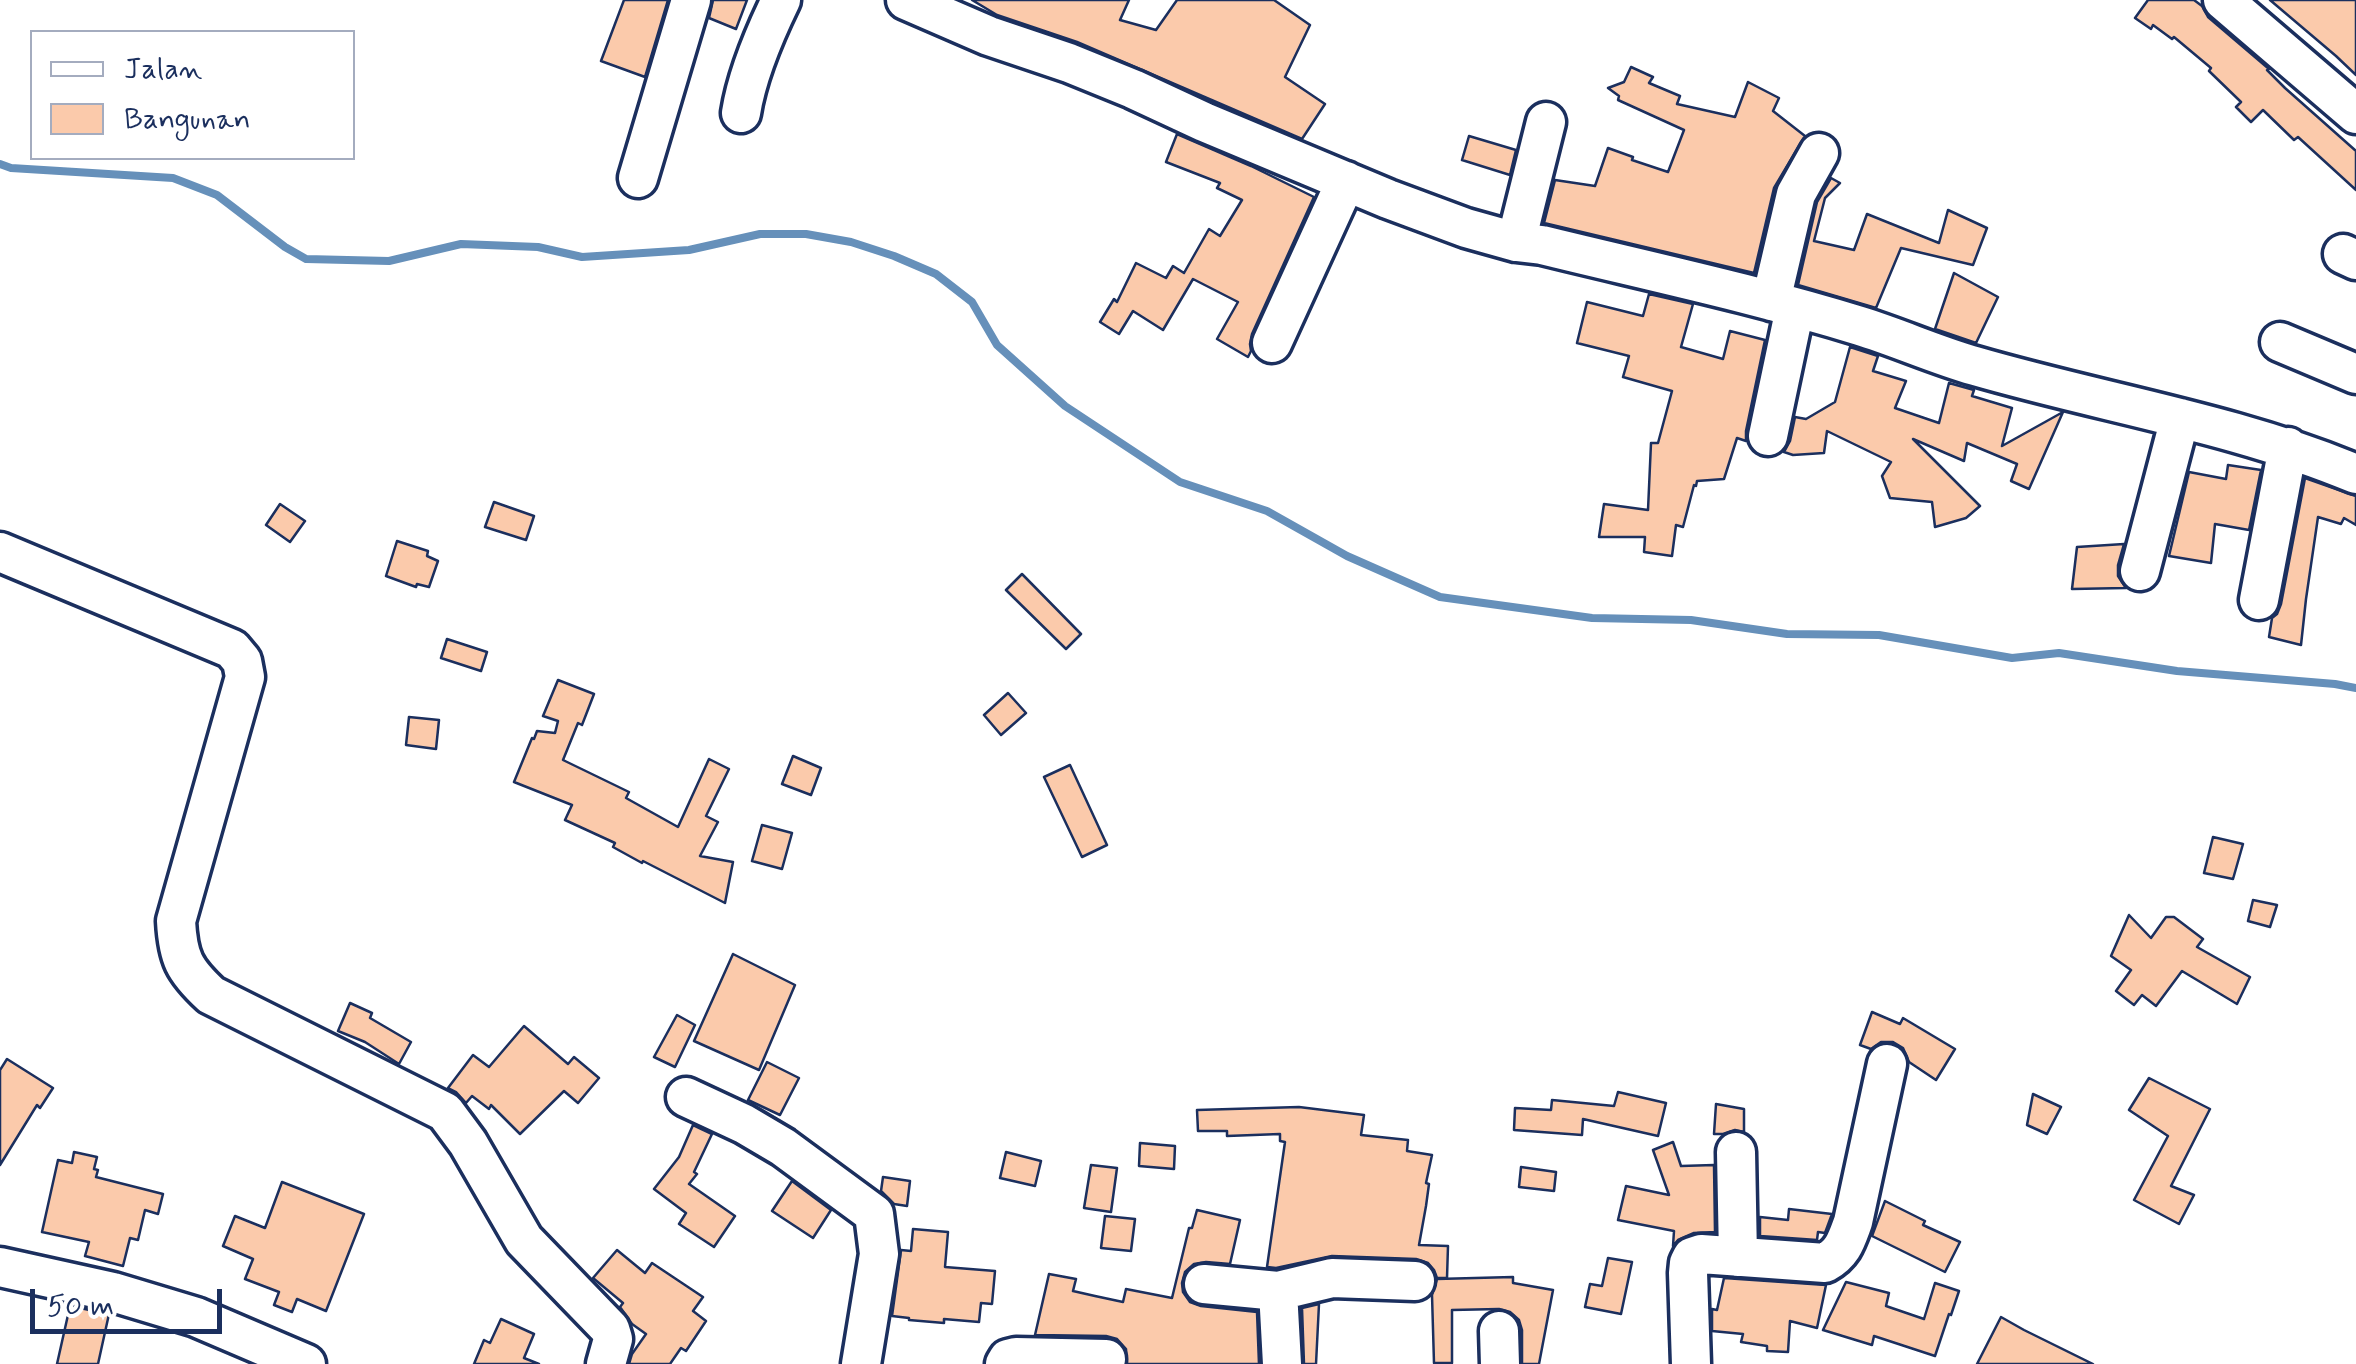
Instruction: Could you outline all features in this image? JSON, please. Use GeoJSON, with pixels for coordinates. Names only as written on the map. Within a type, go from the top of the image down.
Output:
{"type":"FeatureCollection","features":[{"type":"Feature","properties":{"kind":"street"},"geometry":{"type":"LineString","coordinates":[[638,178],[691,0]]}},
{"type":"Feature","properties":{"kind":"street"},"geometry":{"type":"LineString","coordinates":[[742,113],[750,79],[781,0]]}},
{"type":"Feature","properties":{"kind":"street"},"geometry":{"type":"LineString","coordinates":[[906,0],[989,36],[1133,89],[1204,122],[1466,228],[1861,326],[1972,366],[2288,447],[2356,474]]}},
{"type":"Feature","properties":{"kind":"street"},"geometry":{"type":"LineString","coordinates":[[2223,0],[2356,114]]}},
{"type":"Feature","properties":{"kind":"street"},"geometry":{"type":"LineString","coordinates":[[1516,242],[1546,122]]}},
{"type":"Feature","properties":{"kind":"street"},"geometry":{"type":"LineString","coordinates":[[1768,436],[1796,194],[1819,153]]}},
{"type":"Feature","properties":{"kind":"street"},"geometry":{"type":"LineString","coordinates":[[1272,342],[1346,181]]}},
{"type":"Feature","properties":{"kind":"street"},"geometry":{"type":"LineString","coordinates":[[2280,342],[2356,374]]}},
{"type":"Feature","properties":{"kind":"street"},"geometry":{"type":"LineString","coordinates":[[2140,570],[2180,418]]}},
{"type":"Feature","properties":{"kind":"street"},"geometry":{"type":"LineString","coordinates":[[2259,600],[2288,447]]}},
{"type":"Feature","properties":{"kind":"street"},"geometry":{"type":"LineString","coordinates":[[0,552],[232,650],[242,661],[244,677],[176,921],[178,950],[190,975],[212,994],[445,1112],[468,1143],[524,1240],[610,1329],[614,1340],[606,1364]]}},
{"type":"Feature","properties":{"kind":"street"},"geometry":{"type":"LineString","coordinates":[[1691,1364],[1692,1257],[1700,1254],[1825,1263],[1845,1247],[1887,1064]]}},
{"type":"Feature","properties":{"kind":"street"},"geometry":{"type":"LineString","coordinates":[[686,1097],[783,1147],[874,1214],[880,1254],[861,1364]]}},
{"type":"Feature","properties":{"kind":"street"},"geometry":{"type":"LineString","coordinates":[[1736,1152],[1738,1257]]}},
{"type":"Feature","properties":{"kind":"street"},"geometry":{"type":"LineString","coordinates":[[0,1266],[113,1292],[196,1317],[306,1364]]}},
{"type":"Feature","properties":{"kind":"street"},"geometry":{"type":"LineString","coordinates":[[1204,1284],[1278,1292],[1332,1278],[1416,1281]]}},
{"type":"Feature","properties":{"kind":"street"},"geometry":{"type":"LineString","coordinates":[[1278,1292],[1282,1364]]}},
{"type":"Feature","properties":{"kind":"street"},"geometry":{"type":"LineString","coordinates":[[1005,1364],[1016,1358],[1106,1359]]}},
{"type":"Feature","properties":{"kind":"building"},"geometry":{"type":"Polygon","coordinates":[[[624,0],[668,0],[645,77],[601,61],[624,0]]]}},
{"type":"Feature","properties":{"kind":"building"},"geometry":{"type":"Polygon","coordinates":[[[713,0],[747,0],[736,29],[709,18],[713,0]]]}},
{"type":"Feature","properties":{"kind":"building"},"geometry":{"type":"Polygon","coordinates":[[[972,0],[1129,0],[1120,20],[1156,30],[1177,0],[1274,0],[1310,25],[1285,77],[1325,104],[1302,139],[1077,42],[997,15],[972,0]]]}},
{"type":"Feature","properties":{"kind":"building"},"geometry":{"type":"Polygon","coordinates":[[[2148,0],[2194,0],[2202,6],[2208,17],[2356,151],[2356,190],[2263,110],[2251,122],[2236,107],[2241,102],[2209,71],[2211,68],[2174,37],[2135,18],[2148,0]]]}},
{"type":"Feature","properties":{"kind":"building"},"geometry":{"type":"Polygon","coordinates":[[[2270,0],[2356,0],[2356,75],[2336,56],[2270,0]]]}},
{"type":"Feature","properties":{"kind":"building"},"geometry":{"type":"Polygon","coordinates":[[[1631,67],[1653,77],[1649,83],[1680,96],[1677,104],[1735,117],[1748,82],[1779,98],[1773,111],[1805,136],[1774,188],[1754,273],[1544,223],[1555,180],[1595,186],[1608,148],[1668,172],[1684,130],[1618,100],[1619,96],[1608,88],[1624,82],[1631,67]]]}},
{"type":"Feature","properties":{"kind":"building"},"geometry":{"type":"Polygon","coordinates":[[[1177,134],[1314,197],[1252,334],[1248,357],[1217,339],[1238,302],[1193,279],[1163,330],[1133,311],[1119,334],[1100,322],[1114,299],[1117,302],[1136,263],[1166,278],[1173,266],[1184,273],[1209,229],[1220,236],[1242,200],[1217,188],[1220,183],[1166,162],[1177,134]]]}},
{"type":"Feature","properties":{"kind":"building"},"geometry":{"type":"Polygon","coordinates":[[[1469,136],[1516,150],[1510,175],[1462,160],[1469,136]]]}},
{"type":"Feature","properties":{"kind":"building"},"geometry":{"type":"Polygon","coordinates":[[[1831,178],[1840,183],[1825,198],[1814,241],[1854,250],[1867,214],[1939,243],[1948,210],[1987,228],[1973,265],[1901,248],[1876,308],[1798,285],[1817,202],[1831,178]]]}},
{"type":"Feature","properties":{"kind":"building"},"geometry":{"type":"Polygon","coordinates":[[[1954,273],[1998,297],[1976,343],[1935,329],[1954,273]]]}},
{"type":"Feature","properties":{"kind":"building"},"geometry":{"type":"Polygon","coordinates":[[[1649,294],[1693,304],[1681,347],[1723,359],[1730,331],[1765,340],[1746,441],[1737,438],[1724,479],[1697,481],[1694,485],[1683,527],[1676,525],[1672,556],[1644,552],[1645,537],[1599,537],[1604,504],[1648,510],[1651,443],[1658,443],[1672,391],[1623,377],[1629,356],[1577,343],[1587,302],[1643,316],[1649,294]]]}},
{"type":"Feature","properties":{"kind":"building"},"geometry":{"type":"Polygon","coordinates":[[[1850,347],[1878,356],[1873,371],[1906,381],[1895,408],[1939,423],[1949,383],[1974,390],[1972,396],[2012,408],[2002,446],[2063,412],[2029,489],[2011,481],[2017,464],[1967,443],[1964,461],[1913,439],[1980,506],[1966,518],[1935,527],[1932,502],[1890,498],[1882,476],[1891,462],[1827,431],[1824,453],[1784,452],[1795,417],[1806,419],[1835,402],[1850,347]]]}},
{"type":"Feature","properties":{"kind":"building"},"geometry":{"type":"Polygon","coordinates":[[[2228,465],[2261,470],[2249,530],[2215,524],[2211,563],[2169,556],[2189,472],[2226,479],[2228,465]]]}},
{"type":"Feature","properties":{"kind":"building"},"geometry":{"type":"Polygon","coordinates":[[[2305,478],[2356,496],[2356,525],[2344,518],[2341,524],[2318,517],[2301,645],[2269,637],[2272,618],[2281,604],[2305,478]]]}},
{"type":"Feature","properties":{"kind":"building"},"geometry":{"type":"Polygon","coordinates":[[[494,502],[534,516],[526,540],[485,527],[494,502]]]}},
{"type":"Feature","properties":{"kind":"building"},"geometry":{"type":"Polygon","coordinates":[[[280,504],[305,521],[290,542],[266,525],[280,504]]]}},
{"type":"Feature","properties":{"kind":"building"},"geometry":{"type":"Polygon","coordinates":[[[397,541],[428,551],[427,556],[438,561],[429,587],[416,587],[386,576],[397,541]]]}},
{"type":"Feature","properties":{"kind":"building"},"geometry":{"type":"Polygon","coordinates":[[[2124,544],[2118,576],[2126,588],[2072,589],[2077,547],[2124,544]]]}},
{"type":"Feature","properties":{"kind":"building"},"geometry":{"type":"Polygon","coordinates":[[[1022,574],[1081,634],[1066,649],[1006,590],[1022,574]]]}},
{"type":"Feature","properties":{"kind":"building"},"geometry":{"type":"Polygon","coordinates":[[[447,639],[487,652],[481,671],[441,658],[447,639]]]}},
{"type":"Feature","properties":{"kind":"building"},"geometry":{"type":"Polygon","coordinates":[[[558,680],[594,694],[563,760],[629,792],[626,798],[678,827],[709,759],[729,769],[706,816],[718,822],[700,856],[733,862],[725,903],[565,820],[572,805],[514,782],[537,731],[555,733],[558,721],[543,716],[558,680]]]}},
{"type":"Feature","properties":{"kind":"building"},"geometry":{"type":"Polygon","coordinates":[[[1008,693],[1026,713],[1001,735],[984,715],[1008,693]]]}},
{"type":"Feature","properties":{"kind":"building"},"geometry":{"type":"Polygon","coordinates":[[[409,717],[439,720],[436,749],[406,745],[409,717]]]}},
{"type":"Feature","properties":{"kind":"building"},"geometry":{"type":"Polygon","coordinates":[[[793,756],[821,768],[811,795],[782,784],[793,756]]]}},
{"type":"Feature","properties":{"kind":"building"},"geometry":{"type":"Polygon","coordinates":[[[1070,765],[1107,845],[1082,857],[1044,777],[1070,765]]]}},
{"type":"Feature","properties":{"kind":"building"},"geometry":{"type":"Polygon","coordinates":[[[762,825],[792,833],[782,869],[752,861],[762,825]]]}},
{"type":"Feature","properties":{"kind":"building"},"geometry":{"type":"Polygon","coordinates":[[[2213,837],[2243,844],[2233,879],[2204,873],[2213,837]]]}},
{"type":"Feature","properties":{"kind":"building"},"geometry":{"type":"Polygon","coordinates":[[[2253,900],[2277,905],[2270,927],[2248,921],[2253,900]]]}},
{"type":"Feature","properties":{"kind":"building"},"geometry":{"type":"Polygon","coordinates":[[[2129,915],[2151,938],[2166,917],[2174,917],[2203,939],[2197,947],[2250,977],[2237,1004],[2182,971],[2156,1006],[2142,995],[2134,1005],[2116,991],[2131,970],[2111,956],[2129,915]]]}},
{"type":"Feature","properties":{"kind":"building"},"geometry":{"type":"Polygon","coordinates":[[[733,954],[795,985],[759,1070],[694,1041],[733,954]]]}},
{"type":"Feature","properties":{"kind":"building"},"geometry":{"type":"Polygon","coordinates":[[[350,1003],[372,1013],[370,1018],[411,1042],[399,1064],[365,1042],[338,1031],[350,1003]]]}},
{"type":"Feature","properties":{"kind":"building"},"geometry":{"type":"Polygon","coordinates":[[[1872,1012],[1900,1024],[1903,1018],[1955,1049],[1936,1080],[1909,1062],[1903,1048],[1893,1042],[1881,1042],[1871,1049],[1860,1045],[1872,1012]]]}},
{"type":"Feature","properties":{"kind":"building"},"geometry":{"type":"Polygon","coordinates":[[[677,1015],[695,1025],[675,1067],[654,1057],[677,1015]]]}},
{"type":"Feature","properties":{"kind":"building"},"geometry":{"type":"Polygon","coordinates":[[[524,1026],[568,1064],[574,1057],[599,1078],[578,1103],[564,1091],[520,1134],[491,1105],[489,1109],[472,1096],[466,1103],[448,1088],[473,1055],[489,1067],[524,1026]]]}},
{"type":"Feature","properties":{"kind":"building"},"geometry":{"type":"Polygon","coordinates":[[[7,1059],[53,1088],[40,1108],[37,1105],[0,1165],[0,1070],[7,1059]]]}},
{"type":"Feature","properties":{"kind":"building"},"geometry":{"type":"Polygon","coordinates":[[[767,1062],[799,1078],[780,1115],[748,1100],[767,1062]]]}},
{"type":"Feature","properties":{"kind":"building"},"geometry":{"type":"Polygon","coordinates":[[[2149,1078],[2210,1109],[2171,1186],[2194,1195],[2179,1224],[2134,1200],[2168,1136],[2129,1110],[2149,1078]]]}},
{"type":"Feature","properties":{"kind":"building"},"geometry":{"type":"Polygon","coordinates":[[[1618,1092],[1666,1103],[1658,1136],[1583,1119],[1582,1135],[1514,1130],[1515,1108],[1551,1110],[1552,1100],[1614,1106],[1618,1092]]]}},
{"type":"Feature","properties":{"kind":"building"},"geometry":{"type":"Polygon","coordinates":[[[2033,1094],[2061,1107],[2047,1134],[2027,1125],[2033,1094]]]}},
{"type":"Feature","properties":{"kind":"building"},"geometry":{"type":"Polygon","coordinates":[[[1716,1104],[1744,1109],[1744,1132],[1714,1134],[1716,1104]]]}},
{"type":"Feature","properties":{"kind":"building"},"geometry":{"type":"Polygon","coordinates":[[[1299,1107],[1364,1115],[1361,1135],[1408,1140],[1407,1151],[1432,1155],[1419,1245],[1448,1246],[1447,1278],[1437,1278],[1428,1263],[1416,1259],[1332,1256],[1267,1267],[1285,1142],[1280,1141],[1280,1134],[1227,1136],[1227,1131],[1198,1131],[1197,1110],[1299,1107]]]}},
{"type":"Feature","properties":{"kind":"building"},"geometry":{"type":"Polygon","coordinates":[[[693,1125],[712,1134],[694,1172],[697,1174],[689,1184],[735,1216],[714,1247],[679,1224],[686,1213],[654,1189],[679,1157],[693,1125]]]}},
{"type":"Feature","properties":{"kind":"building"},"geometry":{"type":"Polygon","coordinates":[[[1673,1142],[1681,1166],[1714,1165],[1715,1232],[1694,1233],[1673,1246],[1674,1231],[1618,1220],[1626,1186],[1669,1195],[1653,1150],[1673,1142]]]}},
{"type":"Feature","properties":{"kind":"building"},"geometry":{"type":"Polygon","coordinates":[[[1140,1143],[1175,1146],[1174,1169],[1139,1166],[1140,1143]]]}},
{"type":"Feature","properties":{"kind":"building"},"geometry":{"type":"Polygon","coordinates":[[[74,1152],[97,1157],[96,1177],[163,1194],[158,1214],[145,1210],[138,1240],[130,1238],[123,1266],[85,1256],[89,1242],[42,1232],[58,1160],[72,1163],[74,1152]]]}},
{"type":"Feature","properties":{"kind":"building"},"geometry":{"type":"Polygon","coordinates":[[[1006,1152],[1041,1161],[1035,1186],[1000,1178],[1006,1152]]]}},
{"type":"Feature","properties":{"kind":"building"},"geometry":{"type":"Polygon","coordinates":[[[1091,1165],[1117,1168],[1111,1212],[1084,1208],[1091,1165]]]}},
{"type":"Feature","properties":{"kind":"building"},"geometry":{"type":"Polygon","coordinates":[[[1521,1167],[1556,1172],[1554,1191],[1519,1187],[1521,1167]]]}},
{"type":"Feature","properties":{"kind":"building"},"geometry":{"type":"Polygon","coordinates":[[[883,1177],[910,1181],[907,1206],[894,1204],[881,1191],[883,1177]]]}},
{"type":"Feature","properties":{"kind":"building"},"geometry":{"type":"Polygon","coordinates":[[[792,1181],[831,1210],[813,1238],[772,1211],[792,1181]]]}},
{"type":"Feature","properties":{"kind":"building"},"geometry":{"type":"Polygon","coordinates":[[[282,1182],[364,1214],[326,1311],[297,1299],[292,1312],[274,1305],[279,1292],[245,1279],[253,1259],[223,1246],[235,1216],[265,1228],[282,1182]]]}},
{"type":"Feature","properties":{"kind":"building"},"geometry":{"type":"Polygon","coordinates":[[[1885,1201],[1960,1242],[1945,1272],[1872,1236],[1885,1201]]]}},
{"type":"Feature","properties":{"kind":"building"},"geometry":{"type":"Polygon","coordinates":[[[1789,1209],[1832,1214],[1825,1233],[1818,1232],[1817,1240],[1760,1236],[1760,1217],[1788,1220],[1789,1209]]]}},
{"type":"Feature","properties":{"kind":"building"},"geometry":{"type":"Polygon","coordinates":[[[1197,1210],[1240,1220],[1230,1264],[1194,1264],[1185,1272],[1183,1292],[1190,1302],[1201,1306],[1257,1312],[1259,1364],[1127,1364],[1126,1349],[1117,1339],[1035,1335],[1049,1274],[1076,1279],[1073,1291],[1123,1302],[1126,1289],[1172,1298],[1197,1210]]]}},
{"type":"Feature","properties":{"kind":"building"},"geometry":{"type":"Polygon","coordinates":[[[1105,1216],[1135,1219],[1131,1251],[1101,1248],[1105,1216]]]}},
{"type":"Feature","properties":{"kind":"building"},"geometry":{"type":"Polygon","coordinates":[[[913,1229],[948,1232],[945,1267],[995,1271],[992,1304],[981,1303],[979,1322],[944,1319],[944,1323],[892,1316],[901,1250],[911,1251],[913,1229]]]}},
{"type":"Feature","properties":{"kind":"building"},"geometry":{"type":"Polygon","coordinates":[[[617,1250],[645,1273],[652,1263],[703,1297],[693,1311],[706,1321],[686,1351],[681,1348],[670,1364],[629,1364],[646,1334],[632,1324],[620,1307],[623,1303],[593,1278],[617,1250]]]}},
{"type":"Feature","properties":{"kind":"building"},"geometry":{"type":"Polygon","coordinates":[[[1608,1258],[1632,1262],[1621,1314],[1585,1307],[1590,1284],[1602,1286],[1608,1258]]]}},
{"type":"Feature","properties":{"kind":"building"},"geometry":{"type":"Polygon","coordinates":[[[1513,1277],[1513,1283],[1553,1290],[1539,1364],[1522,1364],[1519,1320],[1499,1309],[1452,1310],[1452,1363],[1434,1363],[1432,1295],[1437,1279],[1513,1277]]]}},
{"type":"Feature","properties":{"kind":"building"},"geometry":{"type":"Polygon","coordinates":[[[1724,1278],[1826,1285],[1817,1328],[1790,1321],[1788,1352],[1767,1351],[1767,1346],[1741,1342],[1743,1334],[1712,1331],[1712,1309],[1717,1310],[1724,1278]]]}},
{"type":"Feature","properties":{"kind":"building"},"geometry":{"type":"Polygon","coordinates":[[[1846,1282],[1889,1293],[1886,1306],[1924,1319],[1935,1283],[1959,1291],[1935,1356],[1874,1336],[1872,1345],[1823,1330],[1846,1282]]]}},
{"type":"Feature","properties":{"kind":"building"},"geometry":{"type":"Polygon","coordinates":[[[1319,1304],[1316,1364],[1304,1364],[1302,1308],[1319,1304]]]}},
{"type":"Feature","properties":{"kind":"building"},"geometry":{"type":"Polygon","coordinates":[[[70,1306],[109,1314],[98,1364],[57,1364],[70,1306]]]}},
{"type":"Feature","properties":{"kind":"building"},"geometry":{"type":"Polygon","coordinates":[[[2001,1317],[2024,1330],[2093,1364],[1977,1364],[2001,1317]]]}},
{"type":"Feature","properties":{"kind":"building"},"geometry":{"type":"Polygon","coordinates":[[[501,1319],[534,1334],[524,1358],[539,1364],[474,1364],[484,1340],[490,1343],[501,1319]]]}},
{"type":"Feature","properties":{"kind":"waterway"},"geometry":{"type":"LineString","coordinates":[[0,164],[11,168],[173,178],[217,195],[306,259],[389,261],[461,244],[538,247],[582,257],[689,250],[760,234],[806,234],[851,242],[936,274],[972,302],[997,345],[1065,406],[1180,482],[1267,511],[1347,556],[1440,597],[1592,618],[1691,620],[1787,634],[1879,635],[2012,658],[2059,653],[2177,671],[2356,688]]}}]}
